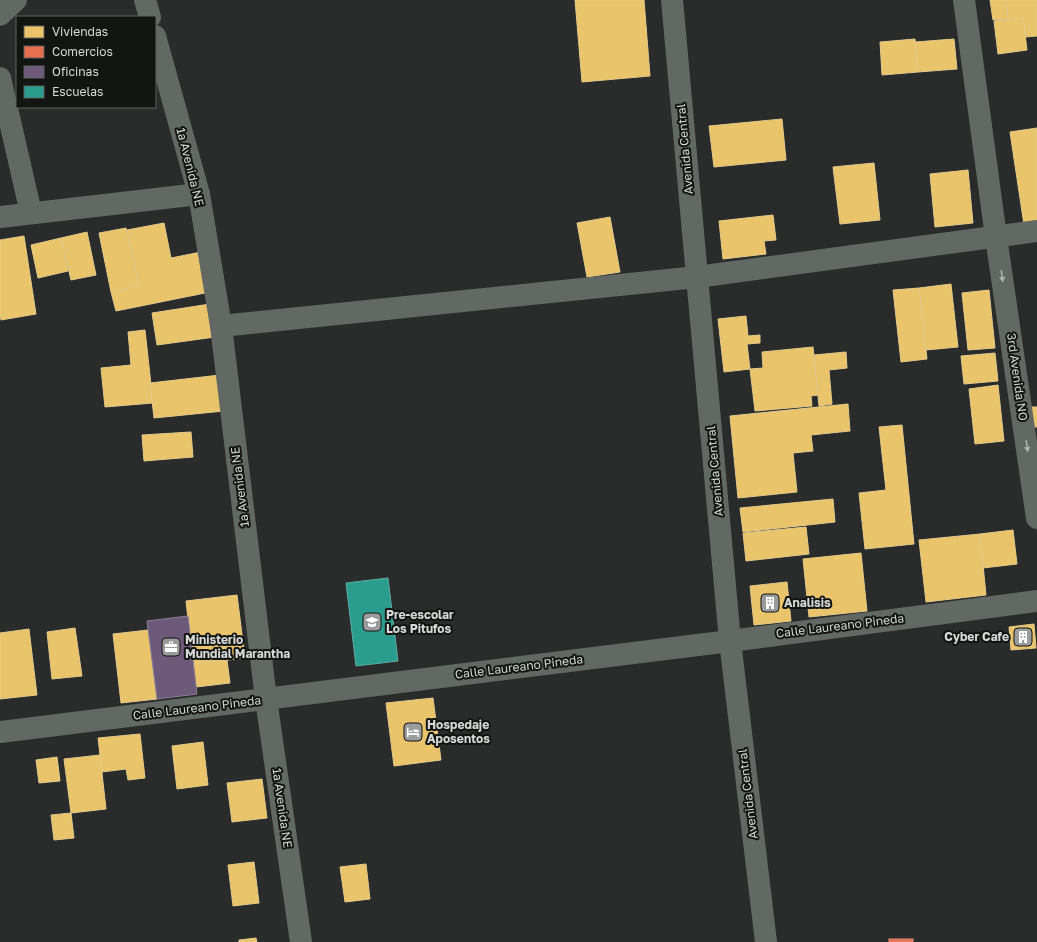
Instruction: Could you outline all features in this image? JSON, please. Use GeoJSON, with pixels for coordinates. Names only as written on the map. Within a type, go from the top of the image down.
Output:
{"type":"FeatureCollection","features":[{"type":"Feature","properties":{"kind":"street"},"geometry":{"type":"LineString","coordinates":[[0,15],[16,0]]}},
{"type":"Feature","properties":{"kind":"street"},"geometry":{"type":"LineString","coordinates":[[145,0],[150,16]]}},
{"type":"Feature","properties":{"kind":"street","name":"Avenida Central"},"geometry":{"type":"LineString","coordinates":[[672,0],[730,641],[766,942]]}},
{"type":"Feature","properties":{"kind":"street","name":"3rd Avenida NO"},"geometry":{"type":"LineString","coordinates":[[964,0],[996,237],[1037,518]]}},
{"type":"Feature","properties":{"kind":"street","name":"1a Avenida NE"},"geometry":{"type":"LineString","coordinates":[[156,40],[199,194],[221,326],[266,699],[301,942]]}},
{"type":"Feature","properties":{"kind":"street"},"geometry":{"type":"LineString","coordinates":[[0,78],[31,213]]}},
{"type":"Feature","properties":{"kind":"street"},"geometry":{"type":"LineString","coordinates":[[0,217],[199,194]]}},
{"type":"Feature","properties":{"kind":"street"},"geometry":{"type":"LineString","coordinates":[[221,326],[697,277],[1037,231]]}},
{"type":"Feature","properties":{"kind":"street","name":"Calle Laureano Pineda"},"geometry":{"type":"LineString","coordinates":[[0,732],[730,641],[1037,601]]}},
{"type":"Feature","properties":{"kind":"building: Viviendas"},"geometry":{"type":"Polygon","coordinates":[[[575,0],[644,0],[650,76],[582,82],[575,0]]]}},
{"type":"Feature","properties":{"kind":"building: Viviendas"},"geometry":{"type":"Polygon","coordinates":[[[990,0],[1006,0],[1008,19],[993,20],[990,0]]]}},
{"type":"Feature","properties":{"kind":"building: Viviendas"},"geometry":{"type":"Polygon","coordinates":[[[1006,0],[1037,0],[1037,36],[1025,37],[1023,18],[1008,19],[1006,0]]]}},
{"type":"Feature","properties":{"kind":"building: Viviendas"},"geometry":{"type":"Polygon","coordinates":[[[1023,18],[1027,50],[998,54],[994,21],[1023,18]]]}},
{"type":"Feature","properties":{"kind":"building: Viviendas"},"geometry":{"type":"Polygon","coordinates":[[[915,39],[918,72],[882,75],[880,42],[915,39]]]}},
{"type":"Feature","properties":{"kind":"building: Viviendas"},"geometry":{"type":"Polygon","coordinates":[[[954,39],[957,69],[918,72],[915,42],[954,39]]]}},
{"type":"Feature","properties":{"kind":"building: Viviendas"},"geometry":{"type":"Polygon","coordinates":[[[782,119],[786,160],[714,167],[709,126],[782,119]]]}},
{"type":"Feature","properties":{"kind":"building: Viviendas"},"geometry":{"type":"Polygon","coordinates":[[[1037,128],[1037,224],[1024,225],[1010,132],[1037,128]]]}},
{"type":"Feature","properties":{"kind":"building: Viviendas"},"geometry":{"type":"Polygon","coordinates":[[[874,163],[880,220],[840,224],[833,167],[874,163]]]}},
{"type":"Feature","properties":{"kind":"building: Viviendas"},"geometry":{"type":"Polygon","coordinates":[[[968,170],[973,223],[935,227],[930,174],[968,170]]]}},
{"type":"Feature","properties":{"kind":"building: Viviendas"},"geometry":{"type":"Polygon","coordinates":[[[773,215],[776,240],[764,241],[766,254],[723,259],[719,221],[773,215]]]}},
{"type":"Feature","properties":{"kind":"building: Viviendas"},"geometry":{"type":"Polygon","coordinates":[[[610,217],[620,272],[587,277],[577,223],[610,217]]]}},
{"type":"Feature","properties":{"kind":"building: Viviendas"},"geometry":{"type":"Polygon","coordinates":[[[164,223],[171,258],[201,252],[210,292],[116,311],[111,292],[139,286],[127,230],[164,223]]]}},
{"type":"Feature","properties":{"kind":"building: Viviendas"},"geometry":{"type":"Polygon","coordinates":[[[126,228],[139,286],[111,292],[99,233],[126,228]]]}},
{"type":"Feature","properties":{"kind":"building: Viviendas"},"geometry":{"type":"Polygon","coordinates":[[[87,232],[96,275],[71,280],[61,238],[87,232]]]}},
{"type":"Feature","properties":{"kind":"building: Viviendas"},"geometry":{"type":"Polygon","coordinates":[[[24,236],[36,314],[1,320],[0,240],[24,236]]]}},
{"type":"Feature","properties":{"kind":"building: Viviendas"},"geometry":{"type":"Polygon","coordinates":[[[61,238],[68,271],[38,278],[31,245],[61,238]]]}},
{"type":"Feature","properties":{"kind":"building: Viviendas"},"geometry":{"type":"Polygon","coordinates":[[[951,284],[958,347],[926,350],[919,288],[951,284]]]}},
{"type":"Feature","properties":{"kind":"building: Viviendas"},"geometry":{"type":"Polygon","coordinates":[[[919,288],[927,359],[901,362],[893,290],[919,288]]]}},
{"type":"Feature","properties":{"kind":"building: Viviendas"},"geometry":{"type":"Polygon","coordinates":[[[989,290],[995,348],[968,350],[962,293],[989,290]]]}},
{"type":"Feature","properties":{"kind":"building: Viviendas"},"geometry":{"type":"Polygon","coordinates":[[[210,304],[215,337],[157,345],[152,313],[210,304]]]}},
{"type":"Feature","properties":{"kind":"building: Viviendas"},"geometry":{"type":"Polygon","coordinates":[[[746,316],[748,336],[760,335],[760,343],[747,344],[750,369],[724,372],[718,319],[746,316]]]}},
{"type":"Feature","properties":{"kind":"building: Viviendas"},"geometry":{"type":"Polygon","coordinates":[[[145,330],[153,403],[105,407],[101,368],[131,365],[128,332],[145,330]]]}},
{"type":"Feature","properties":{"kind":"building: Viviendas"},"geometry":{"type":"Polygon","coordinates":[[[813,347],[818,395],[811,396],[812,406],[755,411],[750,369],[763,368],[762,352],[813,347]]]}},
{"type":"Feature","properties":{"kind":"building: Viviendas"},"geometry":{"type":"Polygon","coordinates":[[[846,352],[847,368],[829,370],[832,404],[819,406],[814,355],[846,352]]]}},
{"type":"Feature","properties":{"kind":"building: Viviendas"},"geometry":{"type":"Polygon","coordinates":[[[995,353],[998,381],[964,384],[961,356],[995,353]]]}},
{"type":"Feature","properties":{"kind":"building: Viviendas"},"geometry":{"type":"Polygon","coordinates":[[[220,375],[224,411],[154,418],[150,383],[220,375]]]}},
{"type":"Feature","properties":{"kind":"building: Viviendas"},"geometry":{"type":"Polygon","coordinates":[[[998,385],[1004,441],[975,444],[969,389],[998,385]]]}},
{"type":"Feature","properties":{"kind":"building: Viviendas"},"geometry":{"type":"Polygon","coordinates":[[[848,404],[850,431],[811,435],[813,451],[793,453],[797,492],[738,498],[730,416],[848,404]]]}},
{"type":"Feature","properties":{"kind":"building: Viviendas"},"geometry":{"type":"Polygon","coordinates":[[[1030,407],[1037,407],[1037,427],[1032,427],[1030,407]]]}},
{"type":"Feature","properties":{"kind":"building: Viviendas"},"geometry":{"type":"Polygon","coordinates":[[[902,425],[914,544],[865,549],[859,493],[886,490],[879,427],[902,425]]]}},
{"type":"Feature","properties":{"kind":"building: Viviendas"},"geometry":{"type":"Polygon","coordinates":[[[191,432],[193,457],[144,461],[142,435],[191,432]]]}},
{"type":"Feature","properties":{"kind":"building: Viviendas"},"geometry":{"type":"Polygon","coordinates":[[[833,499],[835,522],[743,532],[740,508],[833,499]]]}},
{"type":"Feature","properties":{"kind":"building: Viviendas"},"geometry":{"type":"Polygon","coordinates":[[[806,527],[809,554],[746,561],[743,533],[806,527]]]}},
{"type":"Feature","properties":{"kind":"building: Viviendas"},"geometry":{"type":"Polygon","coordinates":[[[1013,530],[1017,564],[983,568],[980,534],[1013,530]]]}},
{"type":"Feature","properties":{"kind":"building: Viviendas"},"geometry":{"type":"Polygon","coordinates":[[[980,534],[986,595],[926,602],[919,540],[980,534]]]}},
{"type":"Feature","properties":{"kind":"building: Viviendas"},"geometry":{"type":"Polygon","coordinates":[[[861,553],[867,611],[809,617],[803,559],[861,553]]]}},
{"type":"Feature","properties":{"kind":"building: Viviendas","name":"Analisis"},"geometry":{"type":"Polygon","coordinates":[[[787,582],[791,621],[754,625],[750,586],[787,582]]]}},
{"type":"Feature","properties":{"kind":"building: Viviendas"},"geometry":{"type":"Polygon","coordinates":[[[237,595],[245,658],[193,664],[186,601],[237,595]]]}},
{"type":"Feature","properties":{"kind":"building: Viviendas","name":"Cyber Cafe"},"geometry":{"type":"Polygon","coordinates":[[[1034,624],[1036,648],[1011,650],[1009,627],[1034,624]]]}},
{"type":"Feature","properties":{"kind":"building: Viviendas"},"geometry":{"type":"Polygon","coordinates":[[[75,628],[82,676],[52,679],[47,632],[75,628]]]}},
{"type":"Feature","properties":{"kind":"building: Viviendas"},"geometry":{"type":"Polygon","coordinates":[[[29,629],[37,695],[0,699],[0,633],[29,629]]]}},
{"type":"Feature","properties":{"kind":"building: Viviendas"},"geometry":{"type":"Polygon","coordinates":[[[148,630],[157,699],[121,703],[113,634],[148,630]]]}},
{"type":"Feature","properties":{"kind":"building: Viviendas"},"geometry":{"type":"Polygon","coordinates":[[[227,660],[230,683],[196,687],[193,664],[227,660]]]}},
{"type":"Feature","properties":{"kind":"building: Viviendas","name":"Hospedaje Aposentos"},"geometry":{"type":"Polygon","coordinates":[[[433,698],[441,760],[394,766],[386,703],[433,698]]]}},
{"type":"Feature","properties":{"kind":"building: Viviendas"},"geometry":{"type":"Polygon","coordinates":[[[140,734],[145,778],[128,780],[126,769],[102,772],[98,738],[140,734]]]}},
{"type":"Feature","properties":{"kind":"building: Viviendas"},"geometry":{"type":"Polygon","coordinates":[[[203,742],[208,785],[177,789],[172,746],[203,742]]]}},
{"type":"Feature","properties":{"kind":"building: Viviendas"},"geometry":{"type":"Polygon","coordinates":[[[100,755],[106,809],[71,813],[64,759],[100,755]]]}},
{"type":"Feature","properties":{"kind":"building: Viviendas"},"geometry":{"type":"Polygon","coordinates":[[[57,757],[60,781],[39,783],[36,760],[57,757]]]}},
{"type":"Feature","properties":{"kind":"building: Viviendas"},"geometry":{"type":"Polygon","coordinates":[[[262,779],[267,818],[232,822],[227,783],[262,779]]]}},
{"type":"Feature","properties":{"kind":"building: Viviendas"},"geometry":{"type":"Polygon","coordinates":[[[71,813],[74,838],[54,840],[51,815],[71,813]]]}},
{"type":"Feature","properties":{"kind":"building: Viviendas"},"geometry":{"type":"Polygon","coordinates":[[[254,862],[259,903],[233,906],[228,865],[254,862]]]}},
{"type":"Feature","properties":{"kind":"building: Viviendas"},"geometry":{"type":"Polygon","coordinates":[[[366,864],[370,899],[345,902],[340,867],[366,864]]]}},
{"type":"Feature","properties":{"kind":"building: Viviendas"},"geometry":{"type":"Polygon","coordinates":[[[256,938],[257,942],[239,942],[239,940],[256,938]]]}},
{"type":"Feature","properties":{"kind":"building: Comercios"},"geometry":{"type":"Polygon","coordinates":[[[889,939],[913,939],[913,942],[889,942],[889,939]]]}},
{"type":"Feature","properties":{"kind":"building: Oficinas","name":"Ministerio Mundial Marantha"},"geometry":{"type":"Polygon","coordinates":[[[188,616],[197,694],[157,699],[147,621],[188,616]]]}},
{"type":"Feature","properties":{"kind":"building: Escuelas","name":"Pre-escolar Los Pitufos"},"geometry":{"type":"Polygon","coordinates":[[[388,578],[398,661],[356,666],[346,583],[388,578]]]}},
{"type":"Feature","properties":{"kind":"place","name":"Analisis"},"geometry":{"type":"Point","coordinates":[770,603]}},
{"type":"Feature","properties":{"kind":"place","name":"Pre-escolar Los Pitufos"},"geometry":{"type":"Point","coordinates":[372,622]}},
{"type":"Feature","properties":{"kind":"place","name":"Cyber Cafe"},"geometry":{"type":"Point","coordinates":[1023,637]}},
{"type":"Feature","properties":{"kind":"place","name":"Ministerio Mundial Marantha"},"geometry":{"type":"Point","coordinates":[171,647]}},
{"type":"Feature","properties":{"kind":"place","name":"Hospedaje Aposentos"},"geometry":{"type":"Point","coordinates":[413,732]}}]}
